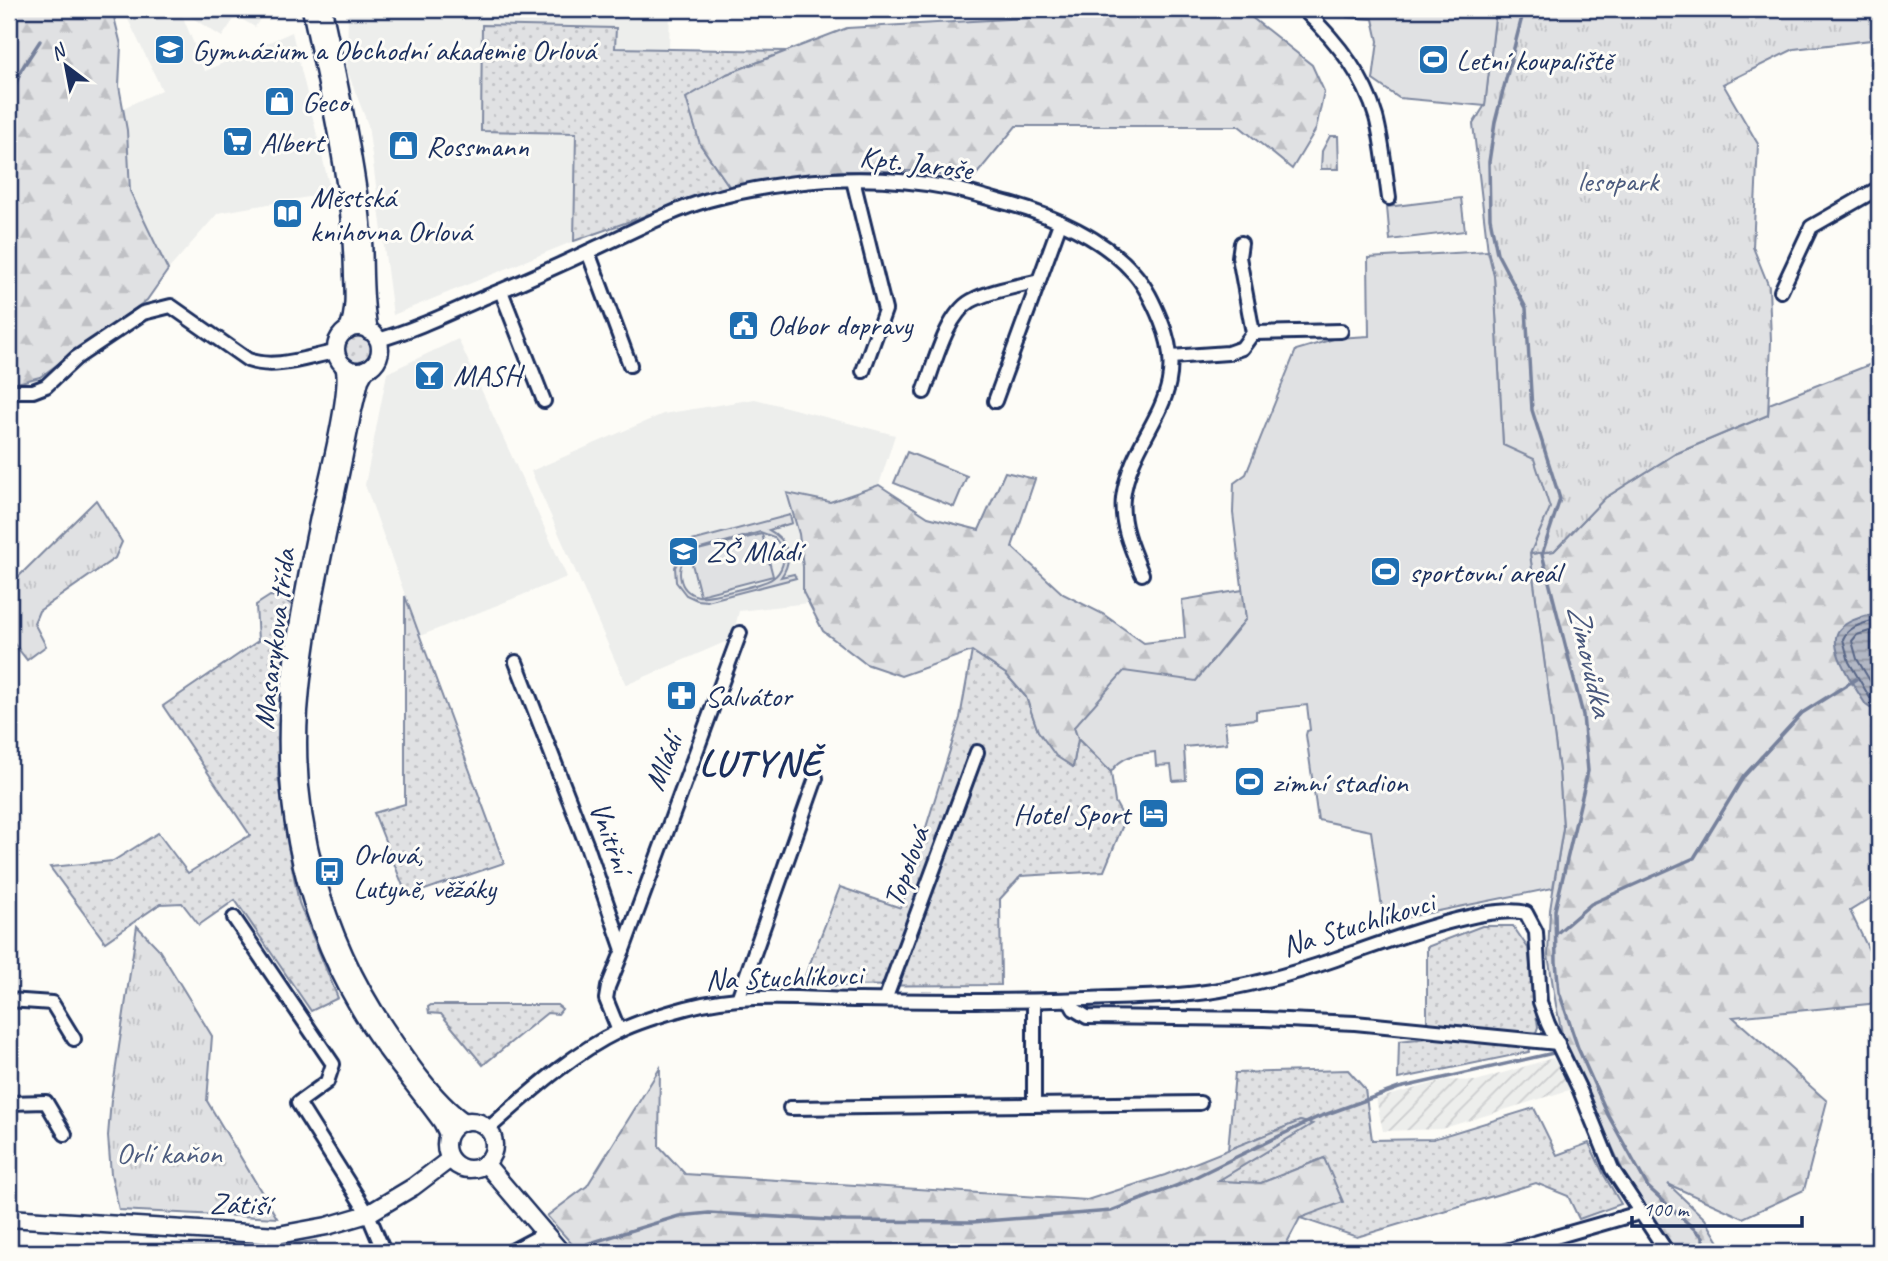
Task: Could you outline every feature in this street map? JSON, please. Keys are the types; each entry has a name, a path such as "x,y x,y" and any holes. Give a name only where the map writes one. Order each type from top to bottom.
{"street":[{"path":"311,9 333,118 353,242 354,294 348,330"},
{"path":"323,9 351,145 361,212 365,312 380,349 378,359 366,369 353,371 340,359 339,338 348,330 359,328 373,335"},
{"path":"1303,9 1325,29 1362,83 1378,128 1389,198"},
{"path":"853,180 885,310 863,371"},
{"name":"Kpt. Jaroše","path":"373,335 413,329 638,228 707,201 765,188 811,182 879,180 949,188 1028,209 1111,250 1145,287 1162,324 1171,357 1167,393 1127,477 1123,500 1123,520 1142,574"},
{"path":"1781,291 1811,227 1879,188"},
{"path":"995,401 1060,223"},
{"path":"1171,357 1228,353 1242,348 1253,333 1239,257 1241,243"},
{"path":"588,252 630,365"},
{"path":"924,392 948,327 960,309 972,300 1039,281"},
{"path":"502,290 544,401"},
{"path":"9,391 33,391 46,386 76,358 143,313 171,306 248,360 258,364 340,359"},
{"path":"1253,333 1341,331"},
{"name":"Masarykova třída","path":"340,359 346,379 342,411 303,594 292,668 288,752 291,805 305,882 335,961 368,1022 448,1134"},
{"name":"Masarykova třída","path":"366,369 360,380 352,414 303,674 299,737 303,811 321,895 351,970 398,1046 445,1106 463,1121"},
{"name":"Mládí","path":"624,950 740,633"},
{"name":"Vnitřní","path":"516,662 624,950"},
{"name":"Topolová","path":"885,1000 977,752"},
{"path":"738,999 816,778"},
{"name":"Na Stuchlíkovci","path":"488,1129 584,1052 619,1031 720,1000 1034,1001 1176,995 1258,982 1336,959 1376,943 1486,914 1516,910 1526,913 1536,932 1540,1002 1612,1169 1667,1252"},
{"path":"234,918 333,1065 327,1082 298,1103 368,1213 384,1252"},
{"path":"619,1031 606,999 608,987 624,950"},
{"path":"9,1000 52,1003 74,1039"},
{"path":"1069,1000 1074,1009 1087,1017 1355,1023 1558,1043"},
{"path":"1034,1001 1034,1105"},
{"path":"9,1103 46,1102 65,1134"},
{"path":"790,1108 1200,1102"},
{"path":"463,1121 477,1122 488,1129 494,1143 490,1157 479,1167 463,1168 450,1159 446,1146 448,1134 463,1121"},
{"name":"Zátiší","path":"9,1218 278,1235 327,1226 368,1213 413,1187 450,1159"},
{"path":"485,1163 562,1252"},
{"path":"1503,1252 1639,1213"},
{"path":"510,1252 546,1233"}],"shaded area":[{"path":"123,9 266,9 255,27 236,16 222,37 180,10 205,71 292,32 331,193 218,213 168,270 130,191 127,130 123,108 162,90"},
{"path":"348,9 670,9 669,50 615,48 615,28 482,25 481,131 576,133 574,241 393,315 368,125 347,70"},
{"path":"458,339 567,577 420,636 365,485 387,373"},
{"name":"ZŠ Mládí","path":"755,399 895,435 879,485 829,502 787,494 799,534 803,592 808,603 739,611 732,639 626,685 531,471 663,414"},
{"path":"1553,1058 1566,1079 1569,1090 1441,1129 1383,1131 1376,1099 1446,1080 1476,1081"}],"green space":[{"path":"9,9 112,9 121,45 119,86 127,130 130,191 168,270 147,300 40,377 9,385"},
{"path":"1117,9 1241,9 1312,65 1324,91 1316,129 1292,169 1239,126 1016,126 972,180 912,171 838,171 729,186 700,144 686,98 727,74 847,28 1115,13"},
{"name":"Letní koupaliště","path":"1348,9 1496,9 1485,106 1399,98 1373,80 1378,41 1373,19 1347,17"},
{"name":"lesopark","path":"1496,9 1879,9 1879,39 1794,49 1723,84 1758,144 1753,247 1769,287 1771,341 1768,415 1675,454 1605,498 1554,551 1530,554 1549,508 1503,446 1494,276 1488,251 1473,124 1485,105"},
{"path":"482,25 616,28 615,48 787,51 727,74 700,144 729,186 574,241 576,133 481,131"},
{"path":"1330,136 1338,136 1339,169 1321,169 1322,151"},
{"path":"1461,198 1465,231 1390,240 1387,207"},
{"name":"sportovní areál","path":"1488,251 1494,276 1503,445 1534,459 1550,508 1530,554 1559,771 1563,828 1553,888 1384,922 1371,831 1318,820 1306,735 1310,730 1307,705 1256,711 1256,719 1225,722 1227,743 1184,747 1186,780 1173,781 1171,765 1156,766 1155,752 1125,759 1111,772 1078,739 1074,727 1124,671 1196,681 1246,619 1233,513 1234,483 1246,474 1296,350 1337,338 1369,336 1368,258"},
{"path":"358,336 368,339 371,349 368,359 358,362 348,359 345,349 348,339"},
{"path":"1879,361 1879,893 1850,911 1879,971 1879,1003 1733,1017 1827,1101 1804,1190 1743,1218 1668,1184 1705,1219 1725,1252 1677,1252 1626,1178 1563,1038 1556,1005 1548,955 1550,910 1563,828 1559,771 1530,554 1554,551 1605,498 1675,454 1768,415 1769,404"},
{"path":"907,452 967,476 954,507 894,483"},
{"path":"1005,472 1035,479 1012,547 1063,594 1103,614 1144,643 1185,638 1182,600 1243,590 1246,619 1196,681 1074,727 1078,739 1073,767 1056,756 1038,731 1026,697 1006,674 972,651 901,676 866,664 823,631 803,592 799,534 787,493 830,502 879,485 928,517 979,530"},
{"path":"96,500 122,542 115,558 39,611 34,623 46,646 27,660 9,637 9,586"},
{"path":"790,515 792,523 769,530 781,539 787,550 787,563 781,577 794,574 796,578 707,601 697,600 686,595 676,582 675,567 683,552 675,554 673,546","holes":["760,532 774,537 783,549 783,561 779,572 768,581 704,596 691,593 682,584 680,571 689,552 700,595 773,576 762,534 690,552"]},
{"path":"270,596 283,598 294,607 284,683 278,775 287,841 299,903 338,998 311,1011 235,900 199,925 182,903 160,904 105,942 50,867 113,861 158,833 188,873 250,835 163,706 258,641 256,605"},
{"path":"405,596 504,863 407,896 374,813 405,804"},
{"path":"972,651 1006,674 1026,697 1038,731 1073,767 1078,739 1111,772 1115,802 1125,820 1104,871 1021,876 1000,899 1001,985 801,986 840,887 901,908 960,718"},
{"name":"Orlí kaňon","path":"137,926 158,948 212,1036 207,1101 277,1218 119,1210 111,1174 108,1136"},
{"path":"1482,926 1513,926 1528,948 1538,1027 1529,1052 1398,1079 1399,1041 1427,1038 1427,947"},
{"path":"557,1005 562,1009 558,1014 547,1013 483,1065 441,1014 429,1013 428,1007"},
{"path":"660,1068 659,1146 685,1174 1087,1200 1165,1175 1300,1121 1312,1124 1218,1181 1261,1183 1324,1158 1343,1202 1300,1218 1282,1252 579,1252 547,1216 587,1186"},
{"path":"1348,1070 1365,1089 1372,1140 1433,1139 1534,1108 1557,1155 1589,1143 1621,1204 1579,1219 1568,1196 1536,1183 1357,1237 1300,1218 1324,1158 1261,1183 1217,1181 1312,1124 1300,1121 1228,1150 1235,1073"},
{"path":"316,1241 321,1252 88,1252 89,1247 244,1248"}],"water":[{"path":"1879,612 1879,706 1870,708 1844,668 1836,647 1836,637 1847,623"}],"waterway":[{"name":"Zimovůdka","path":"1524,9 1495,122 1489,162 1490,218 1497,253 1526,308 1532,410 1560,499 1542,554 1583,715 1588,771 1555,910 1559,992 1578,1048 1608,1115 1648,1187 1703,1237 1703,1252"},
{"path":"9,102 21,70 40,41"},
{"path":"1556,934 1591,904 1694,858 1744,776 1802,713 1856,679"},
{"path":"587,1244 679,1216 709,1213 846,1221 973,1222 1111,1211 1181,1184 1316,1118 1399,1088 1558,1052"}],"place":[{"name":"Gymnázium a Obchodní akademie Orlová","path":"169,50"},
{"name":"Letní koupaliště","path":"1433,60"},
{"name":"Geco","path":"279,102"},
{"name":"Albert","path":"237,142"},
{"name":"Rossmann","path":"403,146"},
{"name":"Městská knihovna Orlová","path":"287,214"},
{"name":"Odbor dopravy","path":"744,325"},
{"name":"MASH","path":"430,375"},
{"name":"ZŠ Mládí","path":"683,551"},
{"name":"sportovní areál","path":"1386,572"},
{"name":"Salvátor","path":"682,696"},
{"name":"zimní stadion","path":"1250,782"},
{"name":"Hotel Sport","path":"1153,814"},
{"name":"Orlová, Lutyně, věžáky","path":"330,871"}],"district":[{"name":"LUTYNĚ","path":"761,762"}]}
